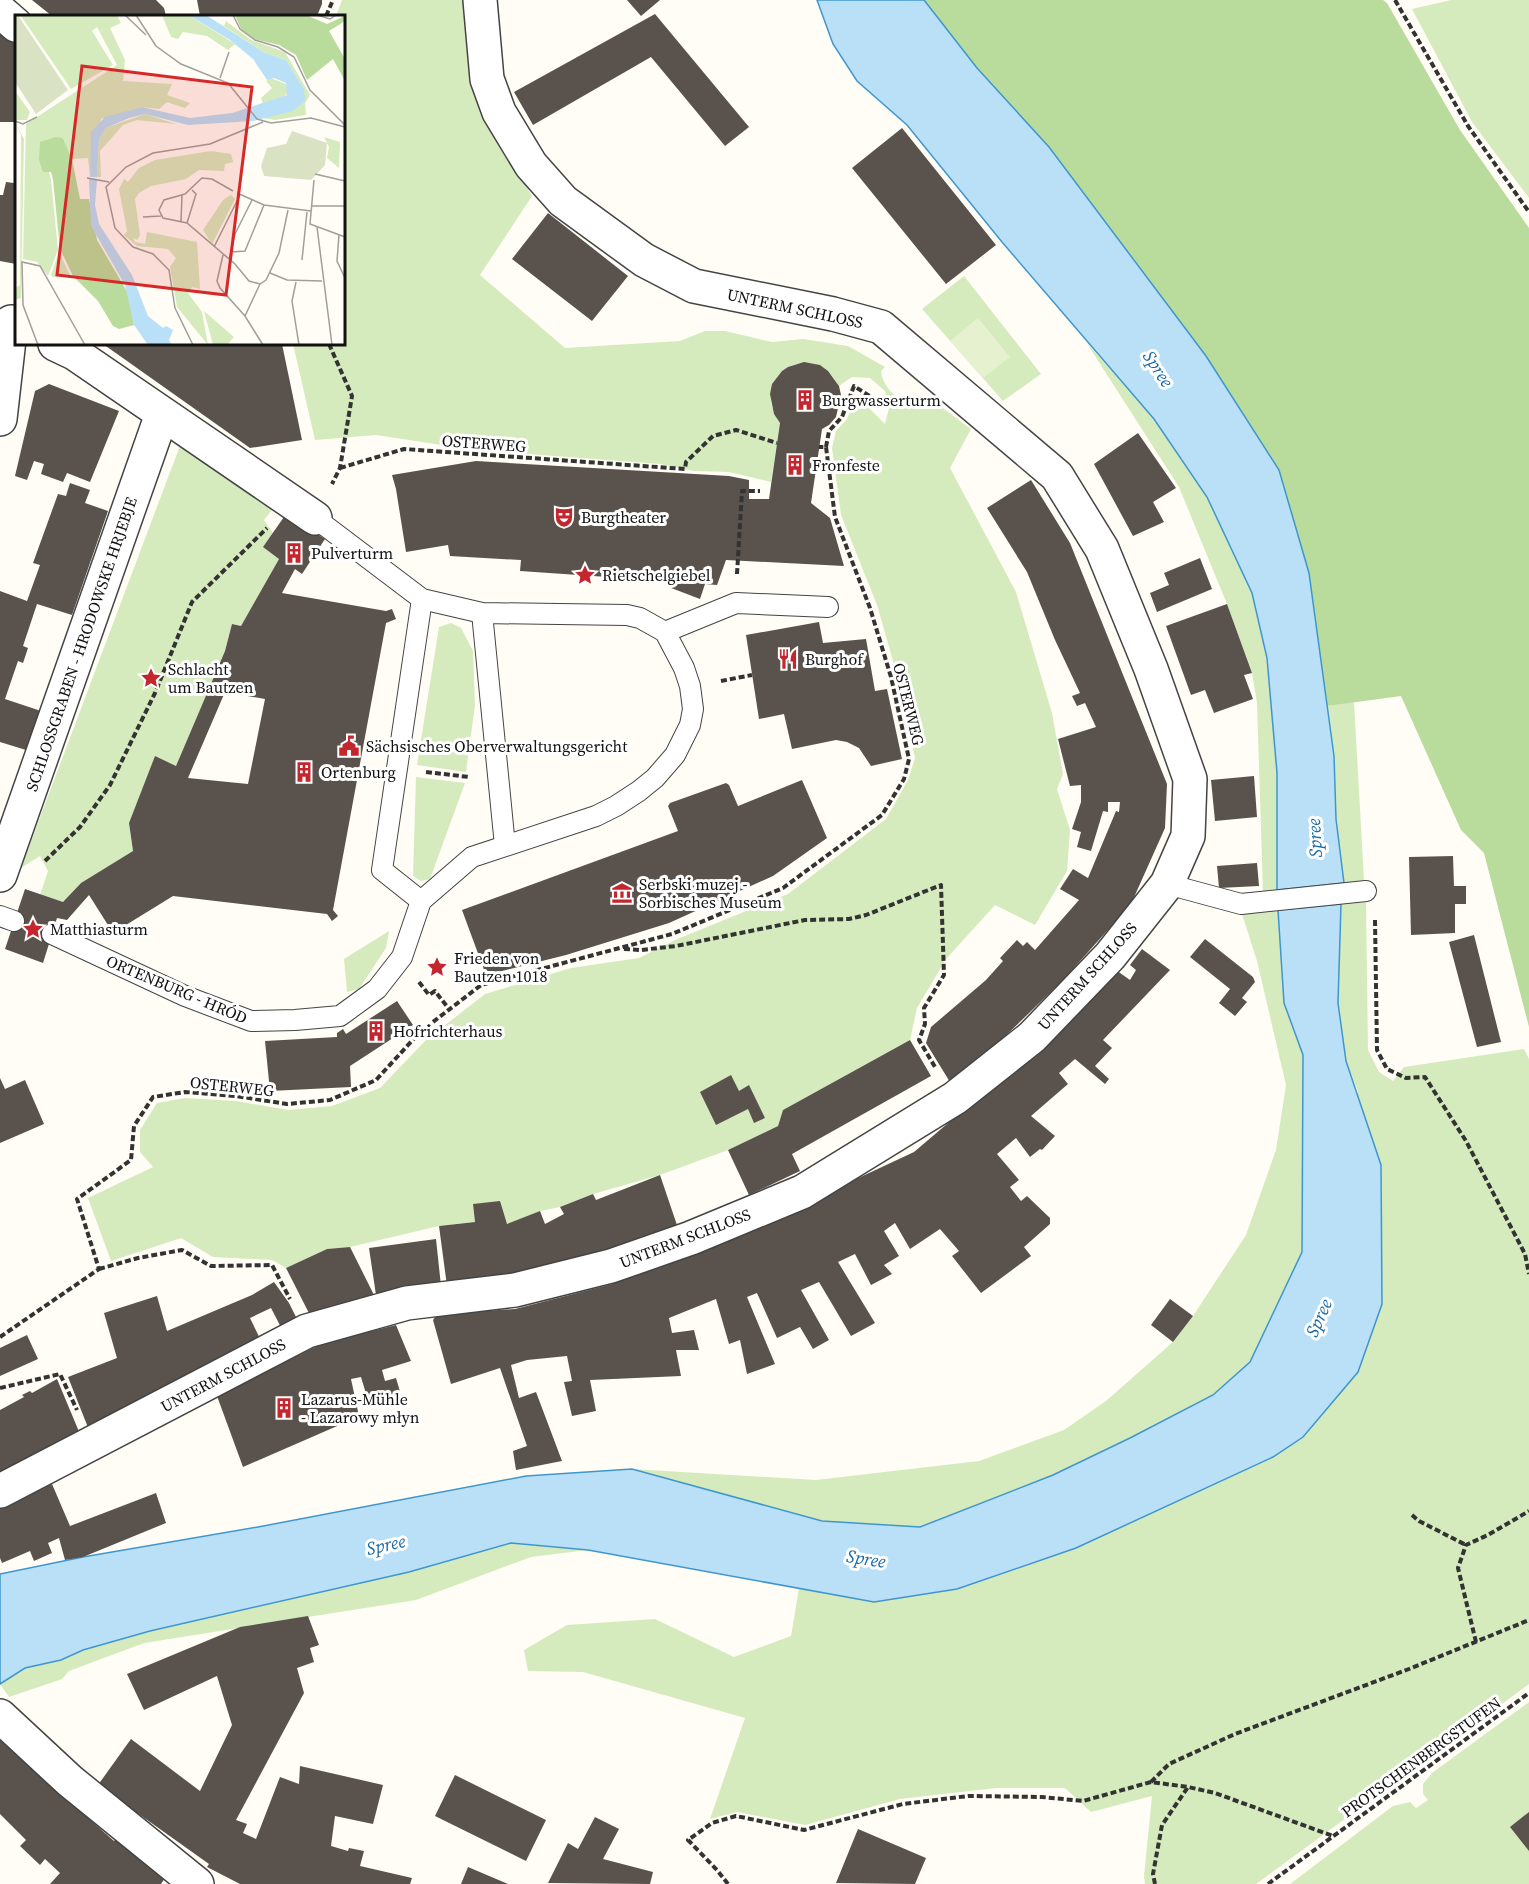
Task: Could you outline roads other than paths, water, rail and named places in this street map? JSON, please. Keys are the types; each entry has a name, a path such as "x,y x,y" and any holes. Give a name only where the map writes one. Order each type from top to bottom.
{"street":[{"name":"UNTERM SCHLOSS","path":"0,1491 307,1332 407,1303 526,1287 611,1266 691,1238 802,1192 955,1098 1032,1037 1110,956 1167,884 1188,836 1190,778 1151,669 1102,549 1057,476 881,327 833,314 694,286 644,260 563,201 531,165 499,112 487,79 480,0"},
{"path":"0,11 15,24"},
{"path":"0,404 9,321"},
{"path":"68,347 162,414 309,505"},
{"name":"SCHLOSSGRABEN - HRODOWSKE HRJEBJE","path":"0,875 162,414"},
{"path":"0,1716 70,1780 197,1884"}],"lane":[{"path":"309,505 422,599 482,613 627,615 640,618 664,632 736,603 828,607"},
{"path":"422,599 382,870 422,901"},
{"path":"482,613 505,846"},
{"name":"ORTENBURG - HRÓD","path":"52,934 185,996 251,1021 340,1016 377,989 402,957 422,901 472,857 596,816 616,806 655,778 675,755 690,725 693,709 690,686 684,668 664,632"},
{"path":"1167,884 1241,904 1366,891"}],"water":[{"name":"Spree","path":"817,0 924,0 977,68 1049,147 1206,356 1279,470 1309,573 1334,756 1336,819 1344,883 1277,890 1277,773 1267,658 1252,593 1207,497 1154,419 1002,242 907,125 857,81 833,44"},
{"name":"Spree","path":"1341,904 1338,1003 1346,1061 1381,1165 1382,1304 1358,1372 1303,1437 1273,1457 1076,1548 957,1589 874,1602 588,1550 511,1543 409,1572 150,1631 83,1650 61,1660 25,1668 0,1684 0,1574 526,1476 632,1469 822,1521 920,1527 1053,1475 1213,1395 1250,1362 1302,1252 1303,1055 1284,1003 1278,910"}],"place":[{"name":"Burgwasserturm","path":"805,400"},
{"name":"Fronfeste","path":"795,465"},
{"name":"Burgtheater","path":"564,517"},
{"name":"Pulverturm","path":"294,553"},
{"name":"Rietschelgiebel","path":"585,575"},
{"name":"Burghof","path":"788,659"},
{"name":"Schlacht um Bautzen","path":"151,678"},
{"name":"Sächsisches Oberverwaltungsgericht","path":"349,746"},
{"name":"Ortenburg","path":"304,772"},
{"name":"Serbski muzej - Sorbisches Museum","path":"622,893"},
{"name":"Matthiasturm","path":"33,929"},
{"name":"Frieden von Bautzen 1018","path":"437,967"},
{"name":"Hofrichterhaus","path":"376,1031"},
{"name":"Lazarus-Mühle - Lazarowy młyn","path":"284,1408"}]}
